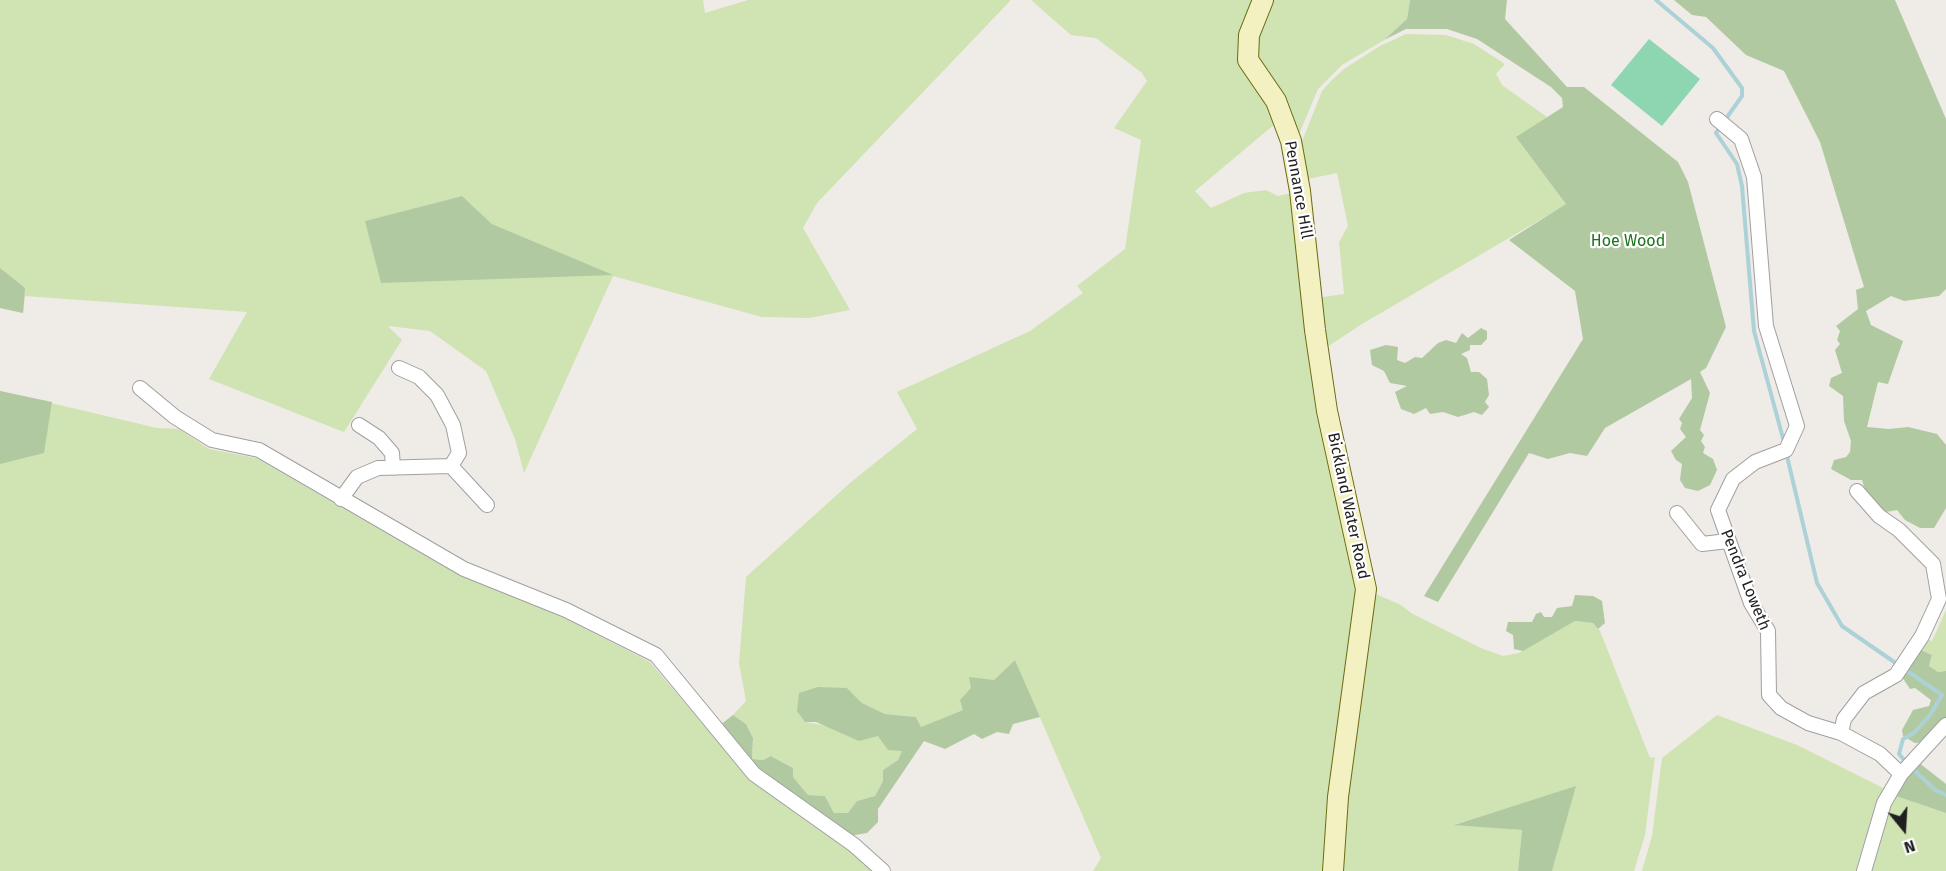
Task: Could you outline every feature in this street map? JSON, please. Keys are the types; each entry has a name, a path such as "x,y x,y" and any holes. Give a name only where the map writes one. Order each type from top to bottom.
{"street":[{"name":"Pennance Hill","path":"1263,0 1249,35 1248,60 1276,101 1291,141 1308,249"},
{"name":"Pendra Loweth","path":"1717,119 1741,139 1754,177 1766,326 1797,426 1786,450 1755,462 1733,479 1718,510 1728,541 1745,578 1751,603 1768,631 1769,695 1781,708 1808,723 1841,733 1880,754 1901,774"},
{"name":"Bickland Water Road","path":"1308,249 1315,330 1327,411 1366,589 1338,797 1333,871"},
{"path":"399,368 419,377 437,394 453,425 459,453 451,466"},
{"path":"140,388 175,417 212,440 259,450 464,569 566,610 656,656 753,774 854,845 883,871"},
{"path":"359,425 380,438 392,453 393,468"},
{"path":"341,499 357,477 378,468 451,466 487,505"},
{"path":"1841,733 1844,719 1864,693 1902,667 1922,636 1939,599 1933,564 1899,530 1879,516 1857,491"},
{"path":"1677,513 1702,544 1728,541"},
{"path":"1864,871 1884,802 1901,774 1946,725"}],"green space":[{"path":"0,0 703,0 705,13 748,0 1011,0 817,203 803,228 850,310 809,318 762,317 613,276 524,473 515,439 486,371 430,331 388,326 402,340 344,432 209,379 247,312 25,296 23,313 0,308","holes":["462,196 492,224 611,275 365,221"]},
{"path":"1031,0 1263,0 1249,35 1282,118 1195,191 1211,208 1244,193 1266,190 1278,196 1300,191 1366,589 1325,871 1093,871 1101,858 1015,660 994,680 971,688 963,710 921,727 916,717 885,714 862,703 847,688 805,722 878,735 902,751 898,760 883,770 883,781 875,796 857,801 849,813 834,813 825,796 808,795 793,777 793,768 772,756 763,760 752,759 753,738 746,724 733,715 746,701 739,663 746,577 850,483 917,429 897,392 1030,331 1083,293 1077,286 1125,249 1141,140 1114,128 1147,81 1142,73 1096,38 1071,35"},
{"path":"1266,0 1410,0 1407,19 1384,40 1342,65 1318,89 1294,146 1251,59"},
{"name":"Hoe Wood","path":"1410,0 1507,0 1505,19 1567,87 1584,87 1678,162 1688,182 1726,327 1706,368 1700,372 1710,393 1700,430 1704,435 1701,441 1705,447 1703,453 1713,459 1717,470 1710,485 1698,491 1685,488 1680,480 1682,464 1676,460 1671,451 1686,437 1680,429 1682,423 1679,419 1692,398 1691,379 1605,428 1587,456 1570,453 1548,459 1529,453 1438,602 1424,596 1583,339 1575,291 1509,240 1566,204 1516,137 1563,107 1562,98 1551,87 1477,39 1447,29 1406,29 1384,40 1407,19"},
{"path":"1674,0 1895,0 1946,119 1946,289 1939,296 1904,301 1891,296 1866,311 1871,325 1903,341 1888,384 1878,382 1867,427 1889,429 1908,427 1937,434 1946,445 1946,508 1934,528 1920,528 1905,520 1897,510 1886,512 1867,498 1862,480 1851,480 1831,469 1834,460 1846,457 1850,452 1851,441 1844,421 1843,396 1829,386 1831,378 1842,373 1835,350 1840,344 1837,340 1840,331 1836,326 1858,309 1856,290 1864,287 1820,142 1784,71 1746,55 1706,17 1692,15"},
{"path":"1406,34 1446,35 1474,44 1505,64 1496,74 1502,85 1547,117 1517,138 1567,204 1362,324 1321,351 1316,298 1344,294 1339,242 1348,226 1337,173 1303,180 1297,154 1322,91 1344,69 1380,46"},
{"path":"1649,39 1700,79 1662,126 1611,85"},
{"path":"462,196 492,224 613,275 381,283 365,221"},
{"path":"0,268 25,288 23,313 0,308"},
{"path":"1481,328 1487,331 1487,339 1481,345 1470,345 1470,350 1461,354 1467,358 1471,372 1479,372 1487,379 1489,395 1485,402 1489,407 1482,415 1474,412 1458,417 1443,412 1430,414 1426,408 1414,414 1401,409 1395,392 1407,386 1390,383 1384,371 1372,365 1370,350 1386,345 1398,347 1397,360 1405,363 1415,357 1422,358 1438,343 1446,340 1456,343 1462,333 1468,338"},
{"path":"0,391 157,428 179,429 209,449 256,458 445,567 562,617 650,662 749,778 849,850 873,871 0,871"},
{"path":"0,391 52,402 44,453 0,464"},
{"path":"1367,590 1401,605 1411,613 1483,649 1503,656 1519,653 1575,621 1593,623 1600,631 1650,758 1655,757 1645,835 1634,871 1552,871 1575,787 1456,824 1522,830 1518,871 1336,871"},
{"path":"1575,595 1593,596 1602,601 1605,623 1598,629 1593,623 1575,621 1523,651 1514,649 1513,635 1506,631 1508,622 1532,622 1536,614 1541,612 1544,617 1552,617 1557,608 1572,606"},
{"path":"1946,610 1946,671 1938,672 1929,666 1932,655 1919,649 1923,637 1932,641"},
{"path":"1919,649 1932,655 1929,666 1938,672 1946,671 1946,723 1923,742 1915,743 1903,736 1902,730 1913,710 1929,706 1931,700 1915,688 1910,689 1902,677"},
{"path":"1015,660 1040,717 1013,724 1009,734 997,732 982,739 974,734 945,749 924,741 878,809 878,822 867,833 843,837 754,774 716,728 733,715 746,724 753,738 752,759 763,760 771,756 793,768 793,777 808,795 825,796 834,813 848,813 857,801 875,796 883,781 883,770 898,760 902,751 888,750 878,736 859,741 816,722 805,722 797,711 799,693 818,687 847,688 862,703 885,714 916,717 921,727 963,710 960,700 971,688 969,677 994,680"},
{"path":"1717,715 1797,745 1885,789 1858,871 1642,871 1652,836 1662,758"},
{"path":"1918,762 1946,784 1946,813 1893,795"},
{"path":"1576,786 1552,871 1518,871 1522,830 1454,825"},
{"path":"1893,795 1946,813 1946,871 1870,871"}],"waterway":[{"path":"1656,0 1713,48 1742,88 1742,96 1725,120"},
{"path":"1721,126 1716,133 1737,164 1742,186 1754,331 1784,442"},
{"path":"1786,452 1817,583 1842,626 1942,695 1930,715 1914,733 1903,739 1899,754 1904,760"},
{"path":"1914,770 1935,790 1946,795"}]}
